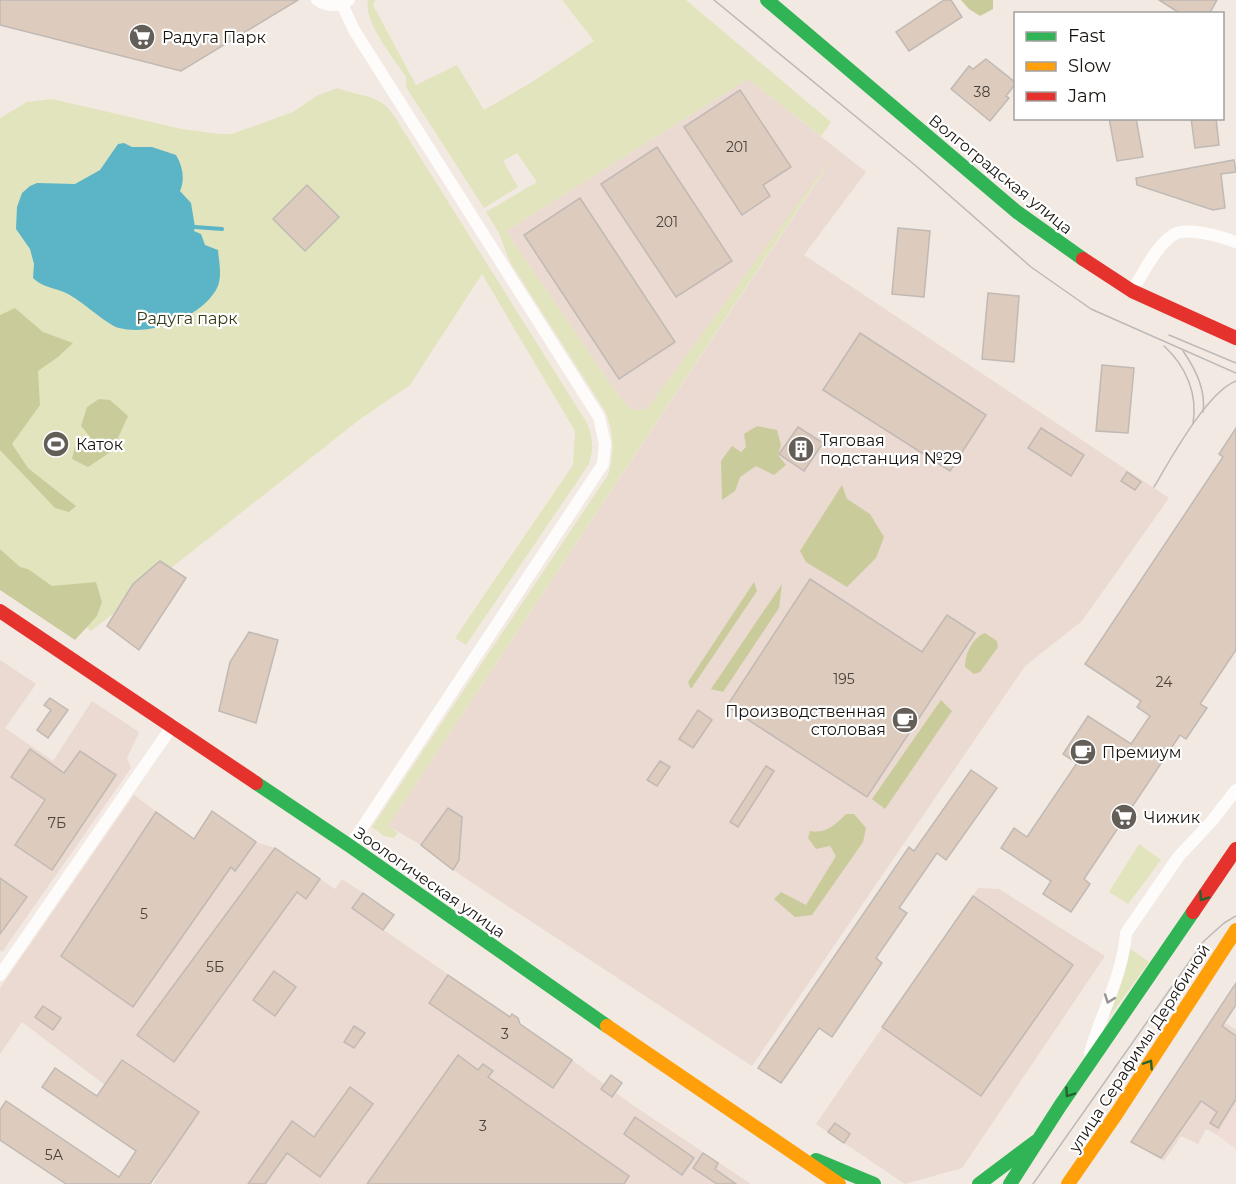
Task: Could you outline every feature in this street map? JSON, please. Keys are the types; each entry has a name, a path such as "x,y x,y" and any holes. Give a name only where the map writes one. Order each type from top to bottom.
{"street":[{"path":"317,0 333,6 345,2 359,39 599,417 605,444 603,464 350,846"},
{"name":"Волгоградская улица","path":"767,0 1017,212 1061,245 1132,291 1236,338"},
{"path":"1132,291 1160,248 1173,234 1190,232 1222,237 1236,242"},
{"name":"Зоологическая улица","path":"0,611 102,681 173,725 839,1184"},
{"path":"0,975 173,725"},
{"name":"улица Серафимы Дерябиной","path":"1085,1072 1114,984 1126,933 1179,856 1211,822 1236,790"},
{"name":"улица Серафимы Дерябиной","path":"1010,1184 1236,849"},
{"name":"улица Серафимы Дерябиной","path":"1069,1183 1236,930"},
{"path":"979,1184 1041,1137"},
{"path":"802,1159 819,1184"},
{"path":"802,1159 820,1160 874,1184"}],"shaded area":[{"path":"748,79 866,172 804,255 1169,498 1082,621 1025,666 752,1066 462,876 421,845 388,826 828,165 647,409 632,410 618,395 506,231"},
{"path":"0,660 36,684 5,728 53,761 92,701 139,732 127,758 131,768 2,952 0,950"},
{"path":"134,795 193,839 212,811 256,842 275,848 335,889 342,879 363,893 352,908 510,1017 518,1018 517,1022 631,1104 751,1184 153,1184 184,1132 105,1085 22,1022 0,1054 0,988"},
{"path":"978,888 999,889 1105,956 962,1168 905,1184 816,1124"},
{"path":"1214,1016 1236,1030 1236,1105 1217,1135 1206,1129 1198,1144 1181,1136 1164,1161 1131,1142"},
{"path":"1236,1105 1236,1149 1217,1135"}],"green space":[{"path":"368,0 375,0 373,5 416,85 457,65 484,110 594,41 562,0 686,0 831,122 821,136 748,79 506,231 618,395 632,410 647,409 838,149 388,826 398,833 394,838 384,836 372,827 608,475 612,458 612,443 605,411 510,262 499,233 486,212 537,182 517,153 503,161 518,187 484,208 406,87 406,77 387,50 370,19"},
{"path":"961,0 993,0 993,9 980,16"},
{"name":"Радуга парк","path":"338,88 376,100 387,107 394,116 587,423 592,443 589,464 466,645 455,638 573,465 575,431 482,274 410,385 359,420 91,631 0,560 0,118 27,102 52,99 182,129 232,134 293,112 318,95"},
{"path":"15,308 43,332 73,343 38,371 40,405 12,444 28,468 76,506 69,512 55,508 0,450 0,315"},
{"path":"99,399 110,400 128,416 112,451 88,467 72,459 75,446 85,446 91,438 81,426 87,407"},
{"path":"757,426 777,430 781,445 778,455 786,465 774,475 756,466 740,477 735,491 722,500 721,461 732,446 741,452 746,447 744,434"},
{"path":"842,485 847,499 870,514 884,537 876,558 847,587 806,562 800,551"},
{"path":"0,549 20,567 28,569 52,586 96,582 102,602 97,616 75,640 0,590"},
{"path":"754,582 757,591 691,689 688,682"},
{"path":"782,584 779,608 723,692 711,689"},
{"path":"985,633 997,641 998,647 980,672 974,674 965,667 966,657 976,639"},
{"path":"941,700 952,711 885,809 872,799"},
{"path":"846,814 854,814 866,828 863,842 812,915 795,917 774,899 781,892 806,905 836,856 830,846 816,849 808,838 810,831 826,830"},
{"path":"1139,844 1161,860 1128,904 1109,892"},
{"path":"1128,947 1149,962 1104,1024"}],"water":[{"path":"124,143 132,147 152,147 176,155 182,173 180,191 191,203 194,231 201,234 205,245 218,250 220,270 216,290 198,309 173,323 159,327 132,330 119,328 72,296 37,281 33,278 34,264 30,249 16,229 17,207 22,193 30,186 37,183 75,184 100,170 118,144"}],"building":[{"name":"Радуга Парк","path":"0,0 298,0 181,71 0,25"},
{"path":"944,0 951,0 962,17 909,51 896,32"},
{"path":"1159,0 1217,0 1210,12 1178,12"},
{"path":"986,59 1014,81 1014,86 1006,96 1009,98 990,121 951,89 969,66 973,69"},
{"path":"740,90 791,167 763,185 770,196 742,215 684,127"},
{"path":"1109,120 1136,120 1143,157 1117,161"},
{"path":"1191,120 1216,120 1219,145 1195,148"},
{"path":"657,147 732,261 676,297 601,184"},
{"path":"1234,160 1236,172 1221,174 1225,208 1213,210 1137,185 1136,178"},
{"path":"307,185 339,217 305,251 273,219"},
{"path":"580,198 675,342 619,379 524,235"},
{"path":"898,228 930,231 924,297 892,294"},
{"path":"988,293 1019,296 1014,362 982,359"},
{"path":"860,333 986,415 950,471 823,390"},
{"path":"1102,365 1134,368 1128,433 1096,431"},
{"name":"Тяговая подстанция №29","path":"798,427 823,443 804,471 779,454"},
{"path":"1041,428 1084,455 1071,476 1028,448"},
{"path":"1236,428 1236,650 1200,704 1207,708 1186,739 1180,735 1084,879 1090,884 1071,912 1043,894 1051,881 1001,848 1014,828 1027,837 1077,763 1063,754 1088,716 1131,744 1150,716 1137,707 1141,701 1085,664 1223,457 1219,454"},
{"path":"1127,472 1141,482 1135,490 1121,481"},
{"path":"160,561 186,578 139,650 107,626 133,584"},
{"path":"810,579 922,652 947,615 975,633 867,797 727,706"},
{"path":"249,632 278,640 256,723 219,711 230,662"},
{"path":"50,698 68,710 48,738 37,730 51,710 44,705"},
{"path":"698,710 712,720 693,748 679,739"},
{"path":"30,749 64,773 80,751 116,775 52,870 15,845 45,800 11,777"},
{"path":"660,761 670,767 657,786 647,780"},
{"path":"766,766 774,771 738,827 730,822"},
{"path":"971,770 997,788 946,860 937,853 899,908 907,913 876,958 882,963 832,1037 819,1028 781,1083 758,1068 909,847 914,851"},
{"path":"448,808 462,817 459,860 453,870 421,845"},
{"path":"212,811 256,842 235,871 231,867 133,1007 61,956 156,812 194,839"},
{"path":"275,848 320,879 306,899 297,892 174,1062 137,1035"},
{"path":"0,878 27,897 0,934"},
{"path":"363,893 394,915 383,930 352,908"},
{"path":"973,896 1073,965 981,1096 882,1027"},
{"path":"274,971 296,987 275,1016 253,1000"},
{"path":"448,975 510,1017 512,1014 518,1018 520,1024 572,1060 553,1088 429,1003"},
{"path":"1236,983 1236,1005 1222,1026 1236,1036 1236,1099 1218,1128 1210,1123 1217,1112 1201,1101 1161,1158 1131,1142"},
{"path":"43,1006 61,1018 53,1030 35,1017"},
{"path":"354,1026 365,1033 354,1048 344,1042"},
{"path":"458,1055 478,1070 483,1064 493,1071 488,1077 629,1176 624,1184 367,1184"},
{"path":"122,1060 199,1112 150,1184 66,1184 0,1140 0,1110 6,1101 119,1177 136,1151 42,1087 55,1068 97,1096"},
{"path":"611,1075 622,1083 612,1097 601,1089"},
{"path":"350,1087 373,1104 320,1177 287,1153 265,1184 248,1184 292,1121 314,1137"},
{"path":"635,1117 694,1158 682,1175 624,1134"},
{"path":"835,1123 850,1134 844,1143 828,1132"},
{"path":"703,1153 718,1163 715,1169 736,1184 717,1184 693,1168"}],"waterway":[{"path":"195,227 222,229"}],"tram line":[{"path":"714,0 916,166 1031,267 1091,309 1236,373"},
{"path":"1169,335 1236,363"},
{"path":"1164,346 1179,362 1189,381 1194,402 1193,424"},
{"path":"1183,351 1199,380 1203,396 1203,412"},
{"path":"1154,487 1179,444 1202,412 1213,398 1236,381"},
{"path":"1033,1184 1204,941 1224,923 1236,916"}],"traffic: fast":[{"path":"767,0 1017,212 1083,259"},
{"path":"256,783 607,1026"},
{"path":"1010,1184 1060,1106 1193,912"},
{"path":"979,1184 1035,1142"},
{"path":"816,1160 874,1184"}],"traffic: slow":[{"path":"1068,1184 1236,930"},
{"path":"607,1026 839,1184"}],"traffic: jam":[{"path":"1083,259 1132,291 1236,338"},
{"path":"0,611 256,783"},
{"path":"1193,912 1236,849"}],"place":[{"name":"Радуга Парк","path":"142,37"},
{"name":"Каток","path":"56,444"},
{"name":"Тяговая подстанция №29","path":"801,449"},
{"name":"Производственная столовая","path":"905,720"},
{"name":"Премиум","path":"1083,752"},
{"name":"Чижик","path":"1124,817"}]}
